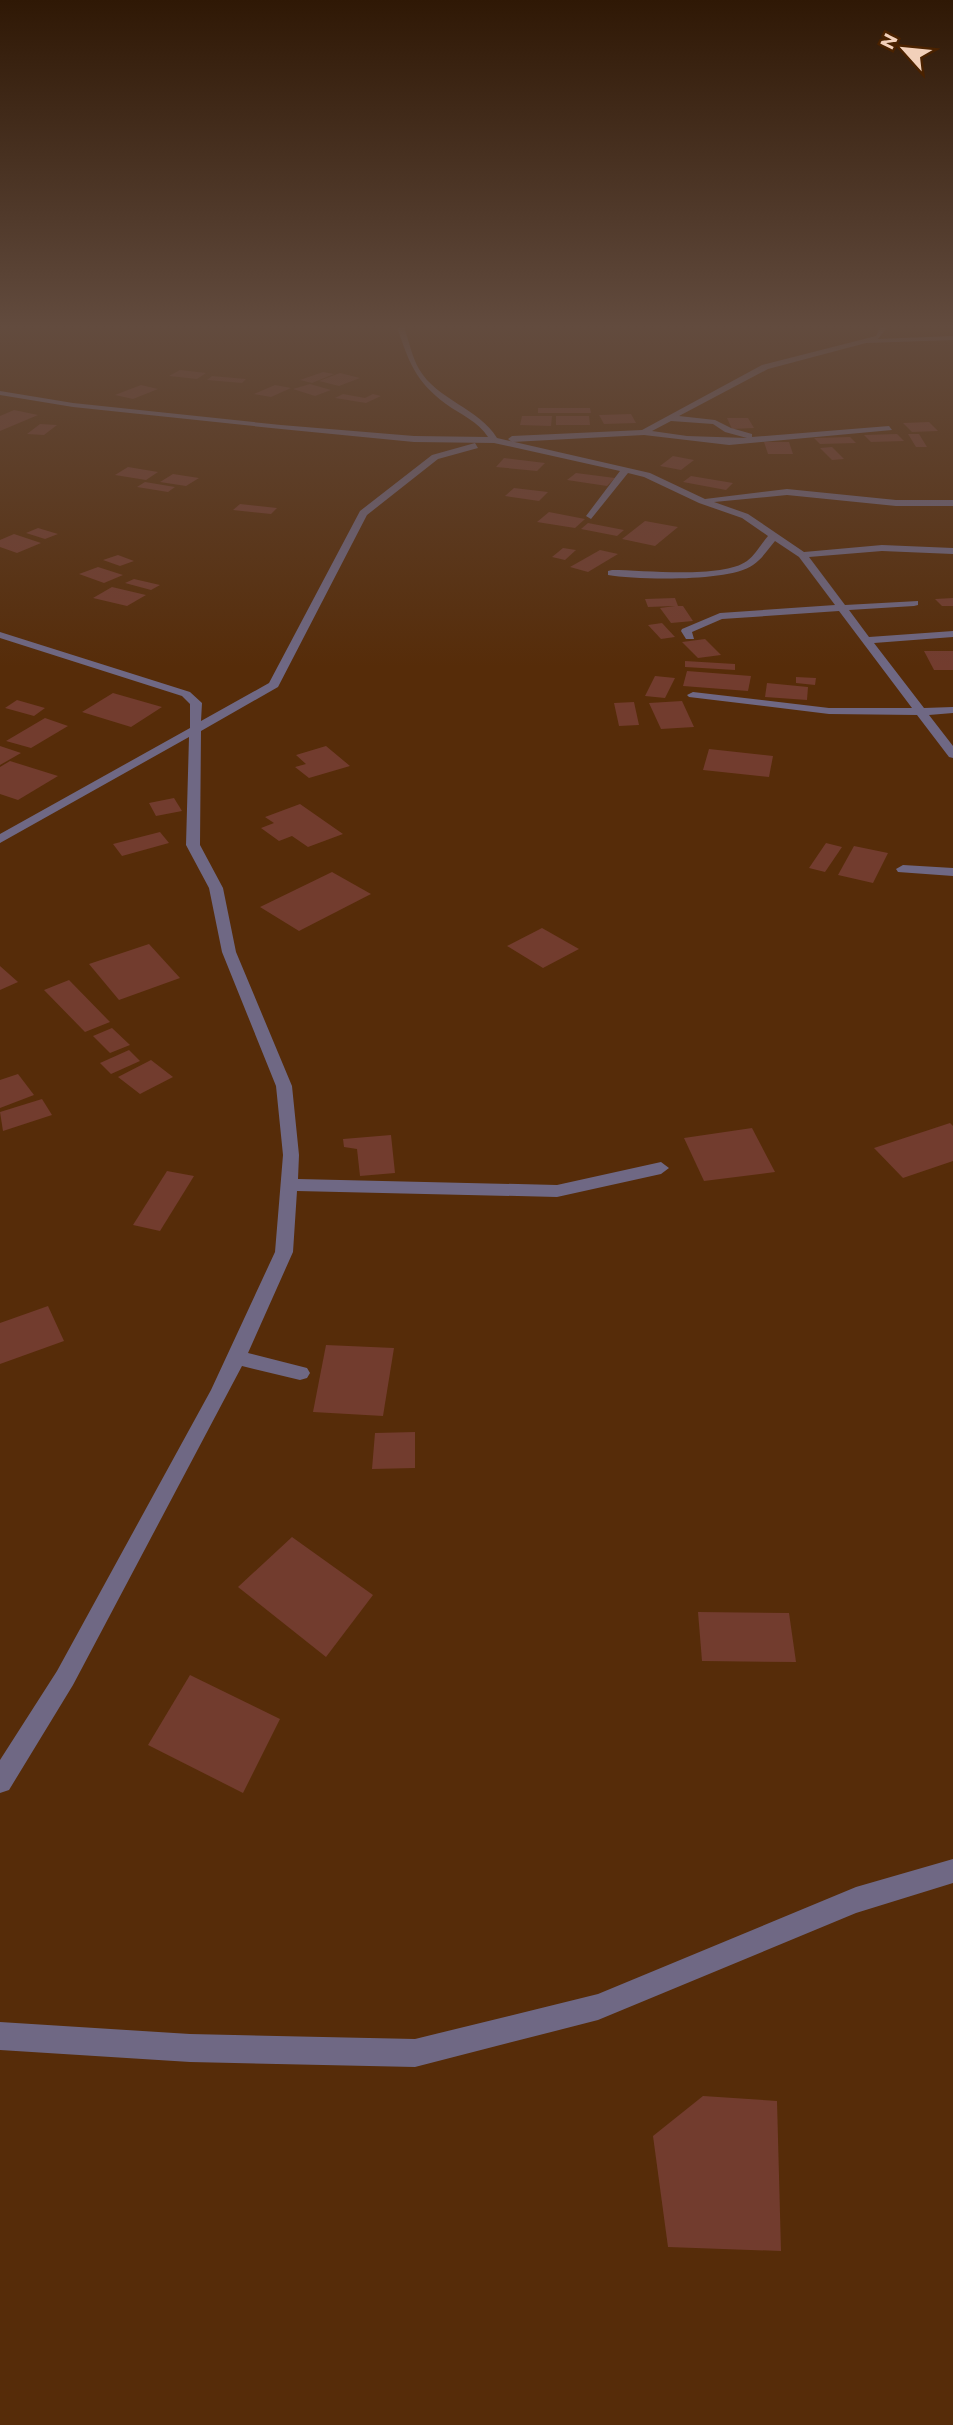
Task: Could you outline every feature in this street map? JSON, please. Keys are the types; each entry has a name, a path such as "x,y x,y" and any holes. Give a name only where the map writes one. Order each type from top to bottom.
{"street":[{"path":"0,838 274,685 363,513 435,457 493,440"},
{"path":"495,440 647,475 702,501 746,516 802,555 953,754"},
{"path":"703,440 742,440"},
{"path":"591,516 625,471"},
{"path":"702,501 787,492 896,503 953,503"},
{"path":"612,573 643,572 678,576 738,569 749,564 774,536"},
{"path":"802,555 882,548 953,551"},
{"path":"690,637 686,631 720,616 914,603"},
{"path":"866,640 953,634"},
{"path":"0,635 186,694 197,703 193,845 216,888 229,953 284,1086 291,1156 284,1252 221,1390 65,1678 0,1783"},
{"path":"693,695 829,711 883,713 953,710"},
{"path":"903,869 953,872"},
{"path":"289,1185 557,1191 661,1168"},
{"path":"236,1357 300,1373"},
{"path":"0,2036 190,2048 415,2053 598,2007 856,1900 953,1871"}],"building":[{"path":"816,440 853,440 856,443 820,444"},
{"path":"869,440 904,441 871,442"},
{"path":"912,440 923,440 927,447 916,447"},
{"path":"764,442 789,442 793,454 768,454"},
{"path":"832,447 844,459 832,460 820,448"},
{"path":"673,456 694,460 681,470 660,466"},
{"path":"504,458 545,463 537,471 496,467"},
{"path":"128,467 158,472 146,480 115,475"},
{"path":"576,473 615,478 607,486 567,480"},
{"path":"173,474 199,478 186,486 160,482"},
{"path":"691,476 733,483 726,490 683,482"},
{"path":"145,482 175,487 168,492 137,487"},
{"path":"514,488 548,492 539,501 505,496"},
{"path":"240,504 277,508 271,514 233,510"},
{"path":"549,512 585,519 575,528 537,522"},
{"path":"645,521 678,527 655,546 622,539"},
{"path":"588,523 624,530 617,536 581,529"},
{"path":"38,528 58,534 45,539 26,533"},
{"path":"14,534 41,543 17,553 0,547 0,540"},
{"path":"563,548 576,550 565,560 552,557"},
{"path":"600,550 618,554 588,572 570,567"},
{"path":"118,555 134,561 120,566 103,560"},
{"path":"98,567 123,575 104,583 79,574"},
{"path":"134,579 160,585 151,590 125,583"},
{"path":"112,587 146,595 127,606 93,598"},
{"path":"675,598 678,606 683,606 693,621 671,623 660,608 675,606 648,607 645,599"},
{"path":"953,598 953,606 942,606 935,599"},
{"path":"662,623 675,637 661,639 648,625"},
{"path":"705,639 721,655 698,658 682,642"},
{"path":"924,651 953,651 953,670 934,670"},
{"path":"685,661 735,664 735,670 685,667"},
{"path":"687,671 751,676 748,691 683,686"},
{"path":"655,676 675,678 665,698 645,696"},
{"path":"796,677 816,678 815,685 796,683"},
{"path":"767,683 808,687 807,700 765,697"},
{"path":"113,693 162,707 131,727 82,712"},
{"path":"17,700 45,708 34,716 5,708"},
{"path":"682,701 694,727 661,729 649,703"},
{"path":"634,702 639,725 619,726 614,703"},
{"path":"45,718 68,726 31,748 6,741"},
{"path":"0,746 21,753 0,765"},
{"path":"326,746 350,766 309,778 295,767 306,764 296,755"},
{"path":"709,749 773,756 769,777 703,770"},
{"path":"10,761 58,776 18,800 0,794 0,767"},
{"path":"174,798 182,811 156,816 149,803"},
{"path":"300,804 343,834 308,847 292,836 279,841 261,828 274,823 265,817"},
{"path":"160,832 169,843 122,856 113,844"},
{"path":"826,843 842,847 825,872 809,868"},
{"path":"854,846 888,853 873,883 838,875"},
{"path":"332,872 371,894 299,931 260,907"},
{"path":"542,928 579,949 543,968 507,946"},
{"path":"149,944 180,978 119,1000 89,964"},
{"path":"0,966 18,982 0,990"},
{"path":"69,980 110,1022 85,1032 44,990"},
{"path":"112,1028 130,1045 110,1053 93,1036"},
{"path":"129,1050 140,1061 111,1074 100,1063"},
{"path":"151,1060 173,1077 140,1094 118,1077"},
{"path":"18,1074 34,1095 0,1108 0,1080"},
{"path":"42,1099 52,1115 3,1131 0,1112"},
{"path":"950,1123 953,1126 953,1161 903,1178 874,1148"},
{"path":"752,1128 775,1172 704,1181 684,1138"},
{"path":"391,1135 395,1173 360,1176 357,1149 344,1147 343,1139"},
{"path":"167,1171 194,1176 160,1231 133,1225"},
{"path":"48,1306 64,1341 0,1364 0,1323"},
{"path":"326,1345 394,1348 383,1416 313,1412"},
{"path":"415,1432 415,1468 372,1469 375,1433"},
{"path":"292,1537 373,1595 326,1657 238,1587"},
{"path":"698,1612 789,1613 796,1662 702,1661"},
{"path":"190,1675 280,1719 243,1793 148,1745"},
{"path":"703,2096 777,2101 781,2251 668,2247 653,2136"}]}
